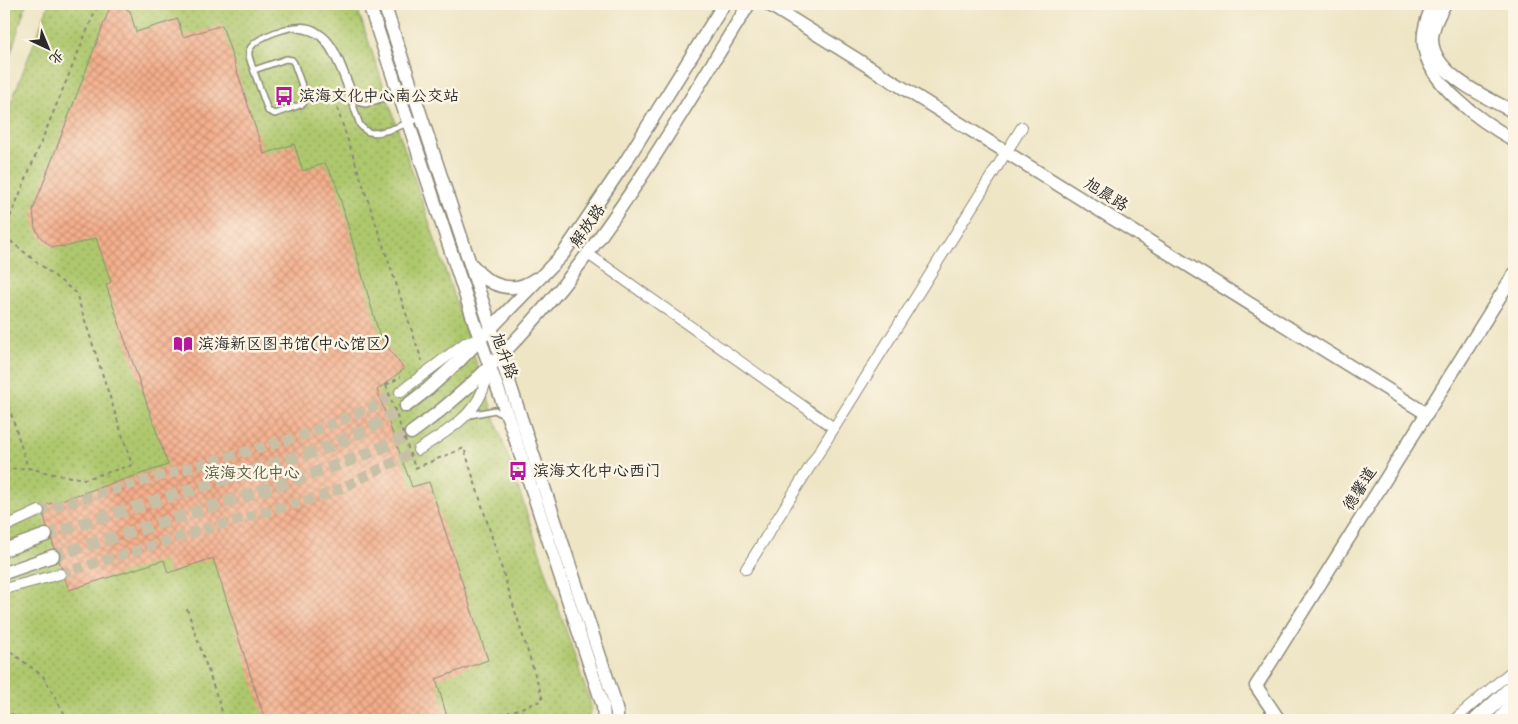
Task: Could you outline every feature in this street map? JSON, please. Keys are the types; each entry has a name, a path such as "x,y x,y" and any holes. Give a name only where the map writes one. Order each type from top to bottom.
{"main road":[{"path":"1477,720 1514,686"},
{"path":"1501,720 1514,705"}],"street":[{"name":"旭升路","path":"369,4 603,706 604,720"},
{"name":"旭升路","path":"384,4 613,696 617,720"},
{"name":"解放路","path":"406,406 439,379 492,329 563,254 596,207 724,4"},
{"name":"解放路","path":"411,432 448,404 490,365 553,299 588,254 638,183 749,4"},
{"name":"旭晨路","path":"768,4 1426,414"},
{"path":"1433,4 1424,31 1424,45 1430,68 1456,98 1501,133 1514,140"},
{"path":"1445,4 1436,20 1432,41 1435,54 1450,74 1465,85 1514,112"},
{"path":"746,569 1022,127"},
{"path":"588,254 834,428"},
{"path":"468,260 486,280 507,288 528,284 547,270"},
{"name":"德馨道","path":"1279,720 1256,686 1514,274"},
{"path":"400,392 465,343 480,339"},
{"path":"418,450 464,416 482,393 490,365"},
{"path":"4,526 39,511"},
{"path":"4,550 46,535"},
{"path":"4,573 53,556"},
{"path":"4,589 60,574"},
{"path":"1454,720 1514,669"}],"lane":[{"path":"254,70 286,59 292,60 306,97 305,101 299,106 275,114 268,111 254,70 249,55 252,47 260,39 292,27 310,27 325,37 331,44 356,100 366,104 412,89"},
{"path":"249,55 261,41 292,30 310,31 320,37 329,49 364,130 373,133 421,118"},
{"path":"464,416 495,410 502,413 510,423"}],"path":[{"path":"4,232 98,4"},
{"path":"337,108 424,365"},
{"path":"4,236 76,293 132,465 86,479 28,468 4,469"},
{"path":"401,377 386,384 415,468 464,448 543,700 488,720"},
{"path":"4,390 28,468"},
{"path":"187,609 225,720"},
{"path":"4,647 44,676 68,720"},
{"path":"4,709 21,720"}],"green space":[{"path":"4,4 26,4 4,76"},
{"name":"滨海文化中心","path":"49,4 356,4 592,708 587,720 4,720 4,121"}],"building":[{"path":"119,5 130,11 136,32 178,19 183,37 222,25 264,154 294,144 303,171 325,163 336,184 380,337 404,369 377,390 412,487 429,482 488,660 436,679 448,720 265,720 213,558 168,573 164,560 69,590 65,579 66,572 61,567 59,561 61,554 54,548 52,540 54,533 47,527 43,506 168,465 106,285 111,282 96,238 69,246 52,247 41,238 35,228 33,210 110,7"}],"tunnel":[{"path":"39,511 304,435 371,408 400,392"},
{"path":"46,535 331,446 375,425 406,406"},
{"path":"53,556 317,472 365,455 411,433"},
{"path":"60,574 195,532 321,496 344,487 418,450"}],"place":[{"name":"滨海文化中心南公交站","path":"284,96"},
{"name":"滨海新区图书馆(中心馆区)","path":"183,344"},
{"name":"滨海文化中心西门","path":"518,471"}]}
